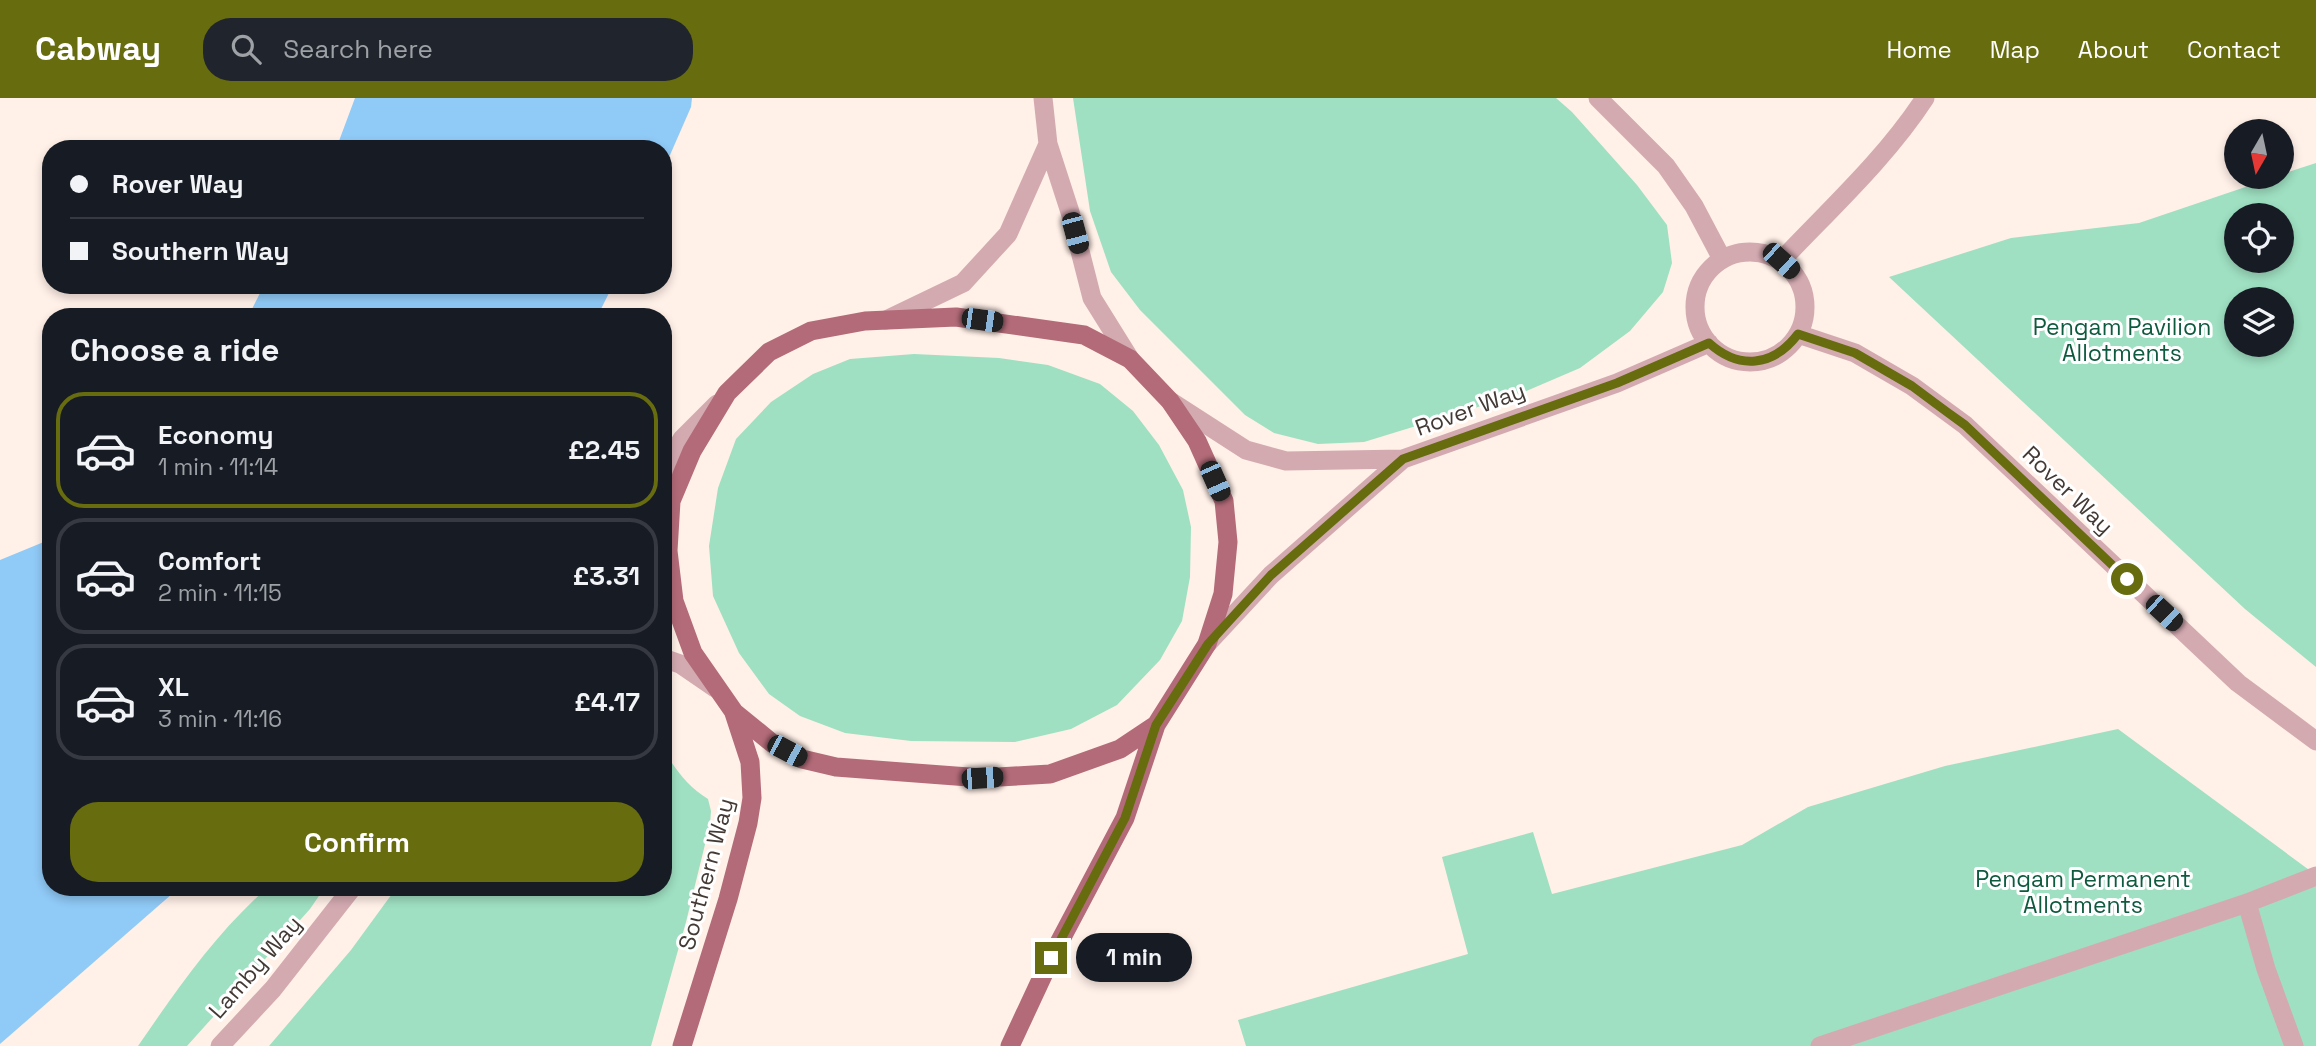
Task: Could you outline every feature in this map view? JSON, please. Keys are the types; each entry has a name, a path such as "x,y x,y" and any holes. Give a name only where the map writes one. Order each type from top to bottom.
{"main road":[{"path":"672,499 692,451 727,393 769,352 811,331 865,321 956,317 1084,335 1130,359 1170,401 1197,441 1224,501 1228,542 1223,594 1208,644 1156,725 1125,818 1051,958 1010,1046"},
{"path":"672,584 674,601 693,653 715,688 734,712 772,743 802,759 836,767 982,778 1050,774 1120,749 1156,725"},
{"name":"Southern Way","path":"682,1046 728,899 752,798 750,762 734,712"}],"street":[{"path":"1042,98 1048,144 1070,212 1092,298 1130,359"},
{"path":"1598,98 1666,166 1693,206 1723,259"},
{"path":"1781,261 1881,155 1912,120 1926,98"},
{"path":"886,320 963,283 1008,234 1048,144"},
{"path":"1737,253 1767,254 1781,261 1793,272 1801,286 1805,302 1804,319 1789,346 1763,360 1734,359 1720,353 1709,343 1700,329 1696,298 1705,276 1723,259 1737,253"},
{"name":"Rover Way","path":"1798,334 1855,353 1912,386 1965,425 2238,683 2316,741"},
{"name":"Rover Way","path":"1403,459 1617,383 1709,343"},
{"path":"672,456 682,439 727,393"},
{"path":"1170,401 1246,450 1286,461 1403,459"},
{"path":"1208,644 1271,575 1403,459"},
{"path":"672,661 715,688"},
{"path":"1820,1046 2247,903 2316,876"},
{"name":"Lamby Way","path":"220,1046 273,989 346,896"},
{"path":"2247,903 2266,969 2294,1046"}],"green space":[{"path":"1073,98 1556,98 1572,112 1637,185 1667,225 1672,263 1663,292 1630,331 1580,368 1517,395 1364,442 1318,444 1274,433 1245,415 1140,310 1111,272 1090,211"},
{"name":"Pengam Pavilion Allotments","path":"2316,163 2316,667 2245,609 1889,277 2011,238 2139,223 2240,189 2294,189 2294,170"},
{"path":"914,354 999,358 1048,365 1100,384 1133,411 1159,445 1183,490 1191,527 1190,577 1182,621 1160,660 1117,705 1071,729 1015,742 911,741 845,733 800,716 769,694 739,653 713,596 709,546 718,488 736,439 771,402 813,374 850,359"},
{"name":"Pengam Permanent Allotments","path":"2118,729 2316,875 2316,1046 1246,1046 1238,1020 1468,954 1442,857 1533,832 1552,894 1742,845 1808,807 1945,766"},
{"path":"672,762 682,777 708,799 710,824 651,1046 269,1046 351,950 390,896 672,896"},
{"path":"258,896 319,896 187,1046 138,1046 214,943"}],"water":[{"path":"355,98 692,98 691,107 672,150 672,140 339,140"},
{"path":"260,294 608,294 602,308 252,308"},
{"path":"42,543 42,896 170,896 0,1044 0,560"}],"route":[{"path":"1051,958 1125,818 1156,725 1208,644 1271,575 1403,459 1617,383 1709,343 1720,353 1748,361 1777,355 1789,346 1798,334 1855,353 1912,386 1965,425 2127,579"}]}
